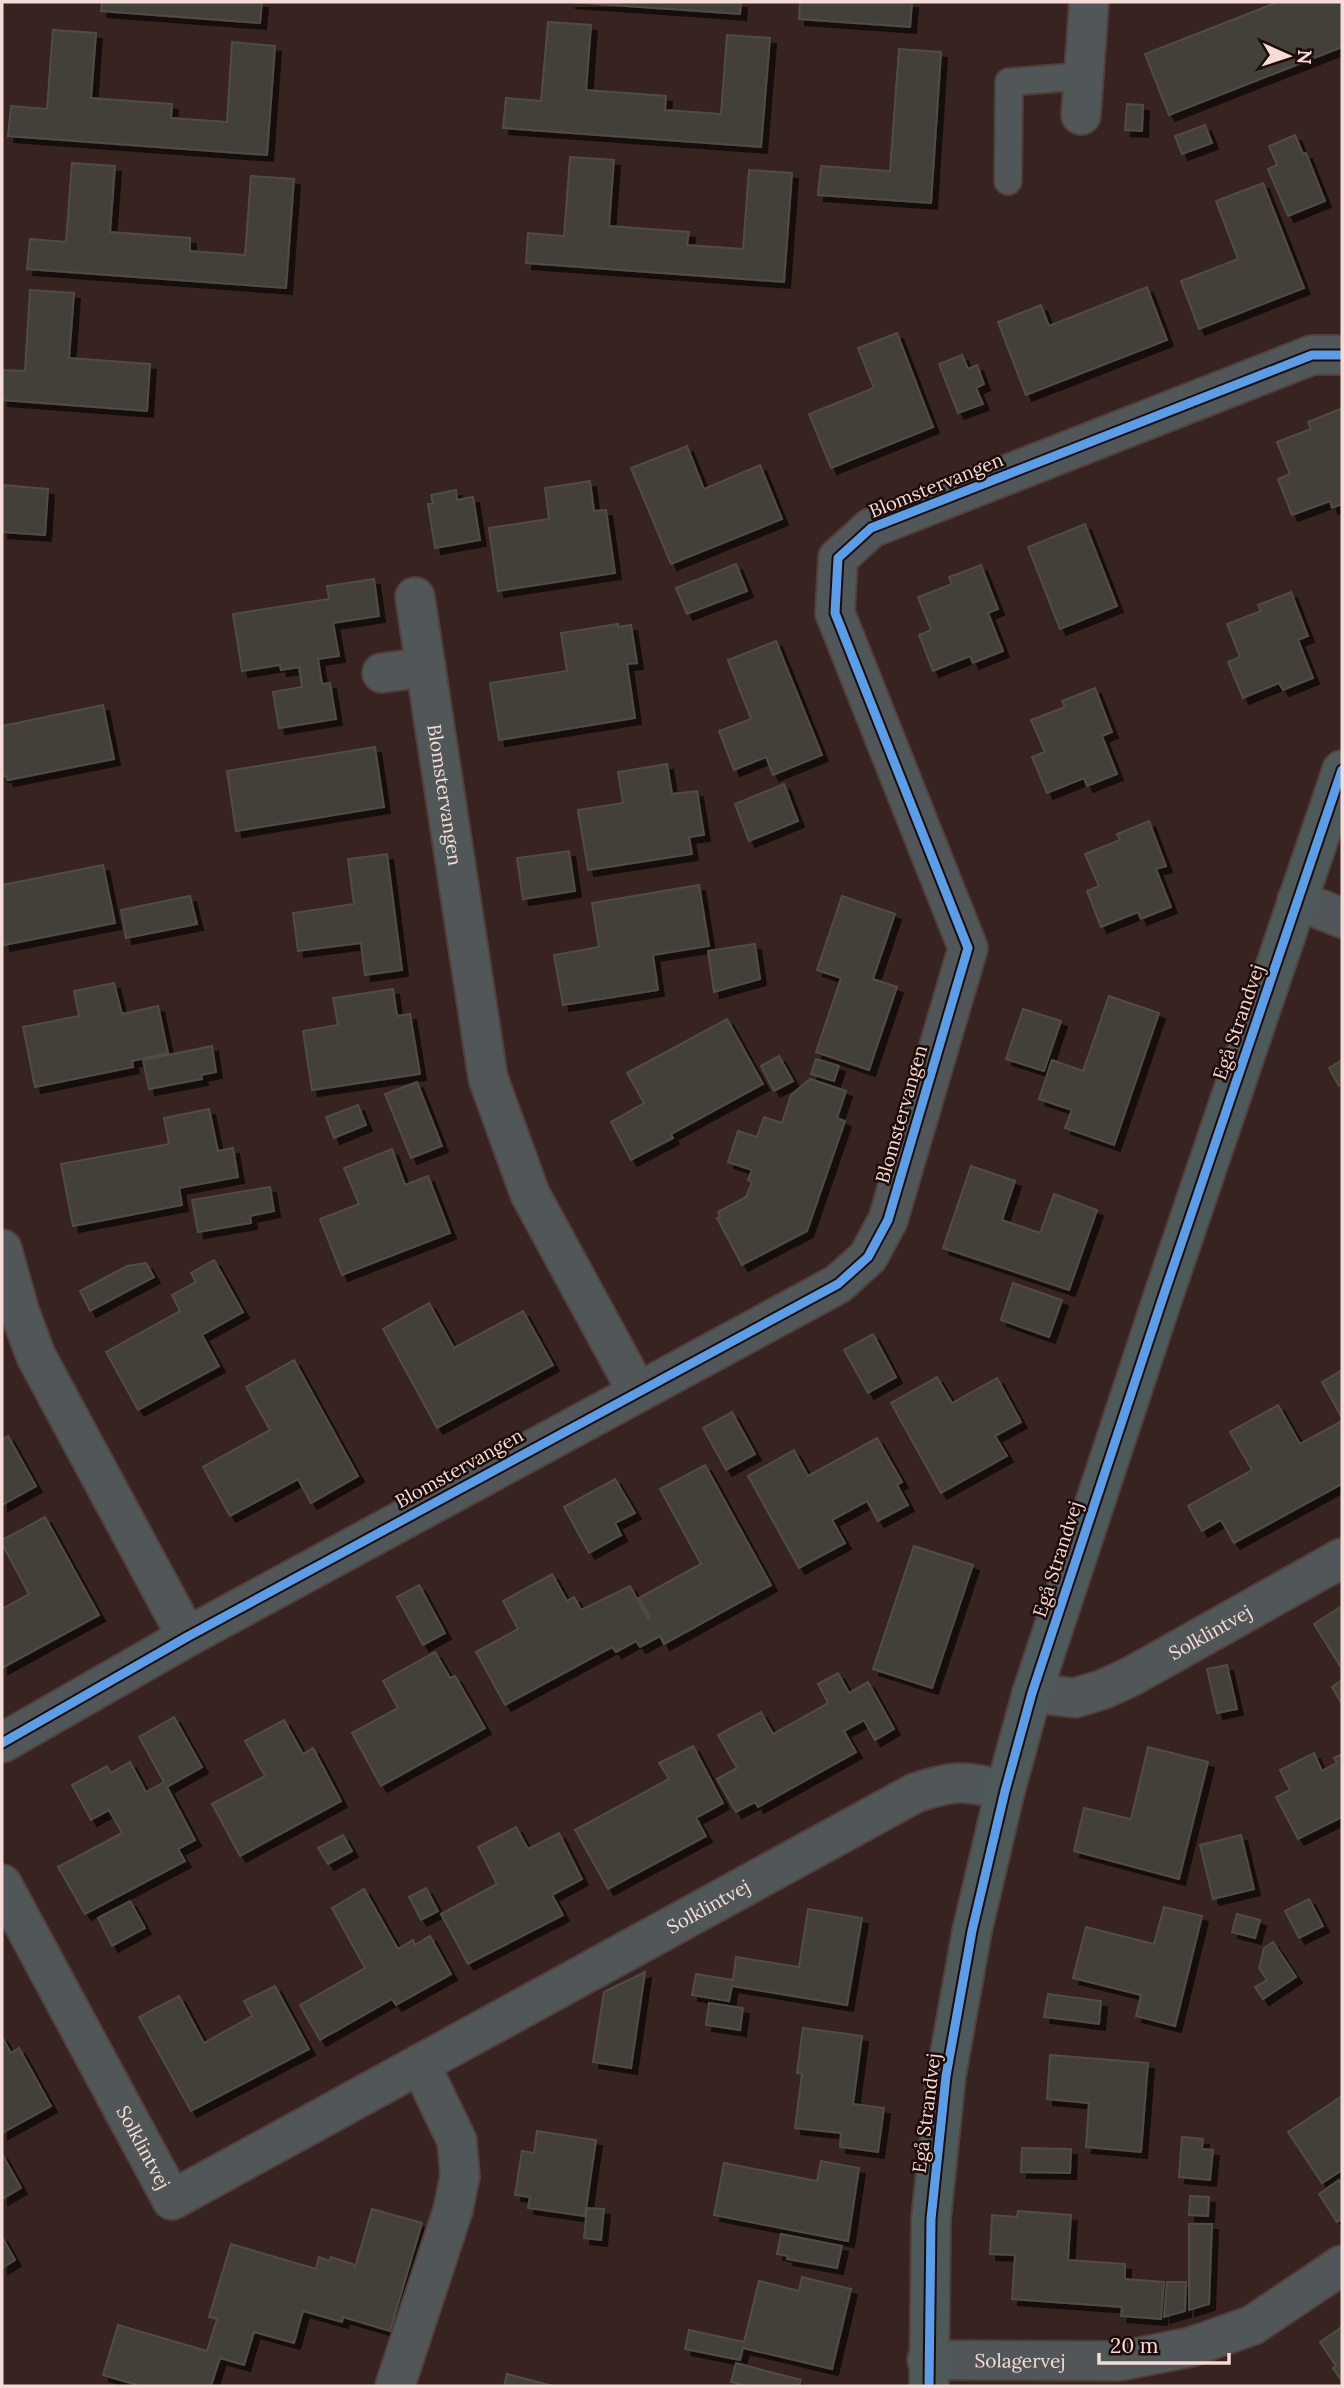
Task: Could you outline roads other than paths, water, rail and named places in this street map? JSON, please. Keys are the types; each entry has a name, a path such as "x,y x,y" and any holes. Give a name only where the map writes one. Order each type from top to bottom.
{"street":[{"path":"1081,115 1089,2"},
{"name":"Blomstervangen","path":"2,1743 187,1637 838,1284 867,1257 888,1220 968,948 835,613 838,558 871,528 1312,355 1342,355"},
{"name":"Blomstervangen","path":"415,597 488,1078 530,1194 637,1391"},
{"path":"382,673 425,667"},
{"name":"Egå Strandvej","path":"928,2373 931,2219 946,2076 972,1931 1005,1791 1032,1693 1342,770"},
{"path":"1297,900 1342,918"},
{"path":"2,1248 19,1310 36,1356 187,1637"},
{"name":"Solklintvej","path":"1032,1693 1075,1698 1104,1689 1132,1676 1342,1558"},
{"name":"Solklintvej","path":"2,1884 172,2200 915,1793 947,1783 975,1782 1005,1791"},
{"path":"395,2386 453,2210 460,2176 457,2141 420,2064"},
{"name":"Solagervej","path":"928,2373 1120,2361 1191,2347 1253,2325 1342,2265"}],"lane":[{"path":"1008,181 1009,82 1084,76"}]}
